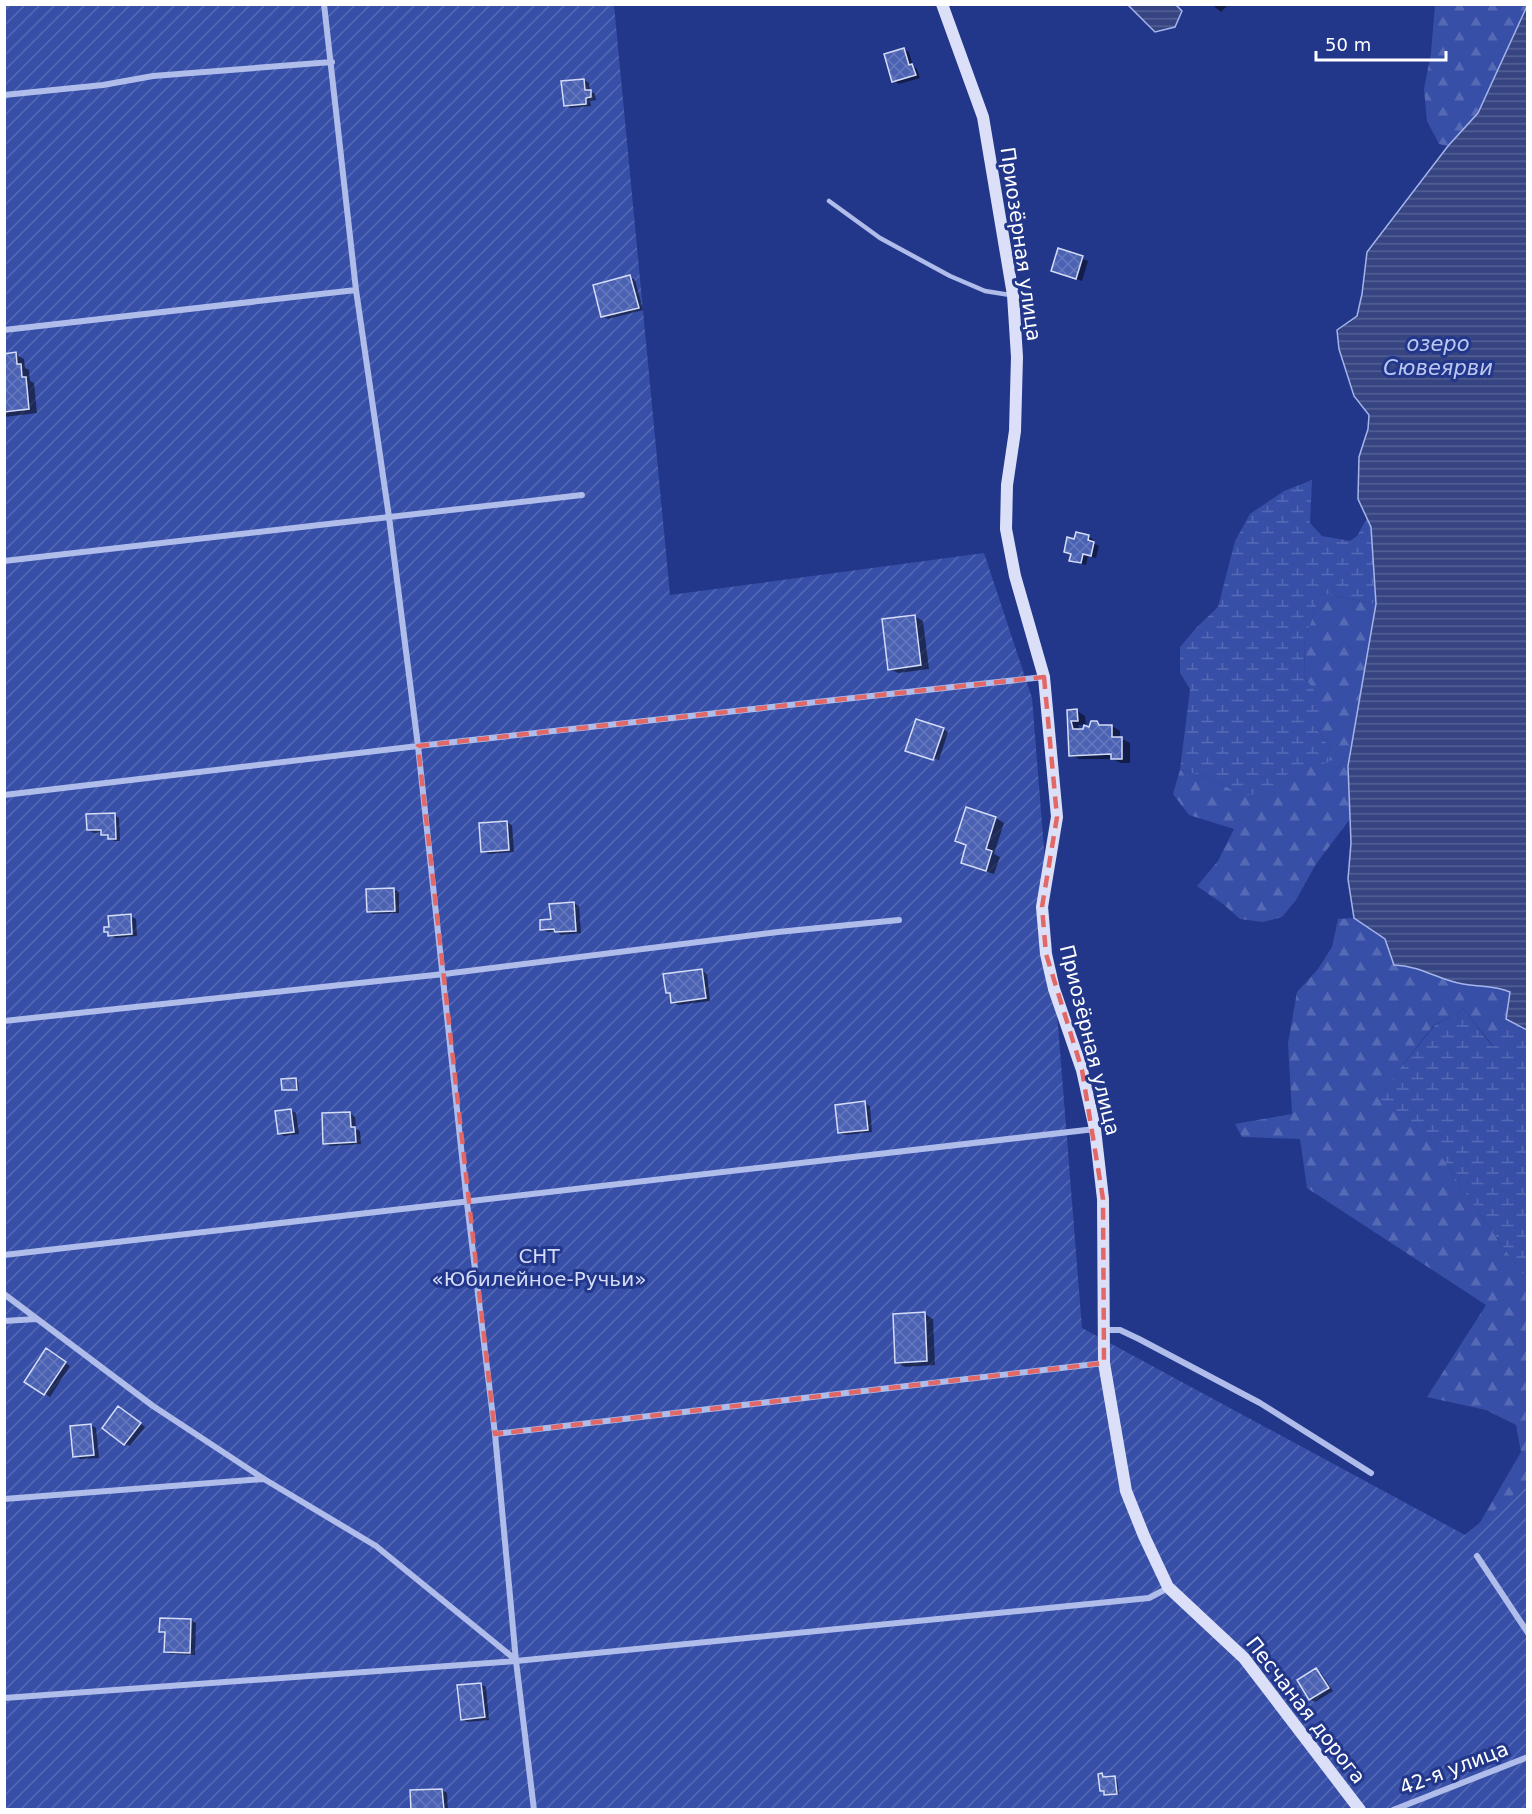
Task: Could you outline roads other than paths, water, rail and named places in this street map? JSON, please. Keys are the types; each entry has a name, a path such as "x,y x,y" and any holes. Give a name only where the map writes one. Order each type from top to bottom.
{"street":[{"path":"324,4 356,290 389,517 418,746 467,1203 495,1434 516,1661 534,1809"},
{"name":"Приозёрная улица","path":"942,4 983,117 1013,295 1017,368 1015,431 1007,485 1006,529 1015,576 1044,677 1057,817 1042,907 1046,954 1054,989 1082,1070 1095,1129 1103,1198 1104,1363 1126,1491 1143,1536 1168,1587"},
{"path":"4,95 103,85 153,76 332,62"},
{"path":"4,330 356,290"},
{"path":"4,561 582,495"},
{"path":"4,795 418,746 1044,677"},
{"path":"4,1021 444,974 778,932 899,920"},
{"path":"4,1255 1095,1129"},
{"path":"4,1294 153,1406 264,1479 376,1546 516,1661"},
{"path":"4,1321 36,1319"},
{"path":"1104,1330 1120,1330 1260,1402 1371,1473"},
{"path":"495,1434 1104,1363"},
{"path":"4,1499 264,1479"},
{"path":"1477,1556 1527,1633"},
{"path":"4,1698 516,1661 1149,1598 1168,1587"},
{"name":"Песчаная дорога","path":"1168,1587 1244,1658 1360,1809"},
{"name":"42-я улица","path":"1393,1809 1527,1757"}],"lane":[{"path":"829,201 880,238 950,276 985,291 1013,295"}],"water":[{"path":"1128,5 1176,5 1182,11 1175,27 1155,32"},
{"name":"озеро Сювеярви","path":"1527,6 1528,1030 1506,1019 1510,992 1493,987 1454,982 1413,968 1394,965 1385,939 1354,918 1348,879 1351,843 1348,766 1376,604 1371,527 1358,499 1359,457 1368,429 1369,415 1354,396 1339,349 1337,330 1357,316 1367,252 1448,146 1478,113"}],"park label":[{"name":"СНТ «Юбилейное-Ручьи»","path":"539,1268"}]}
